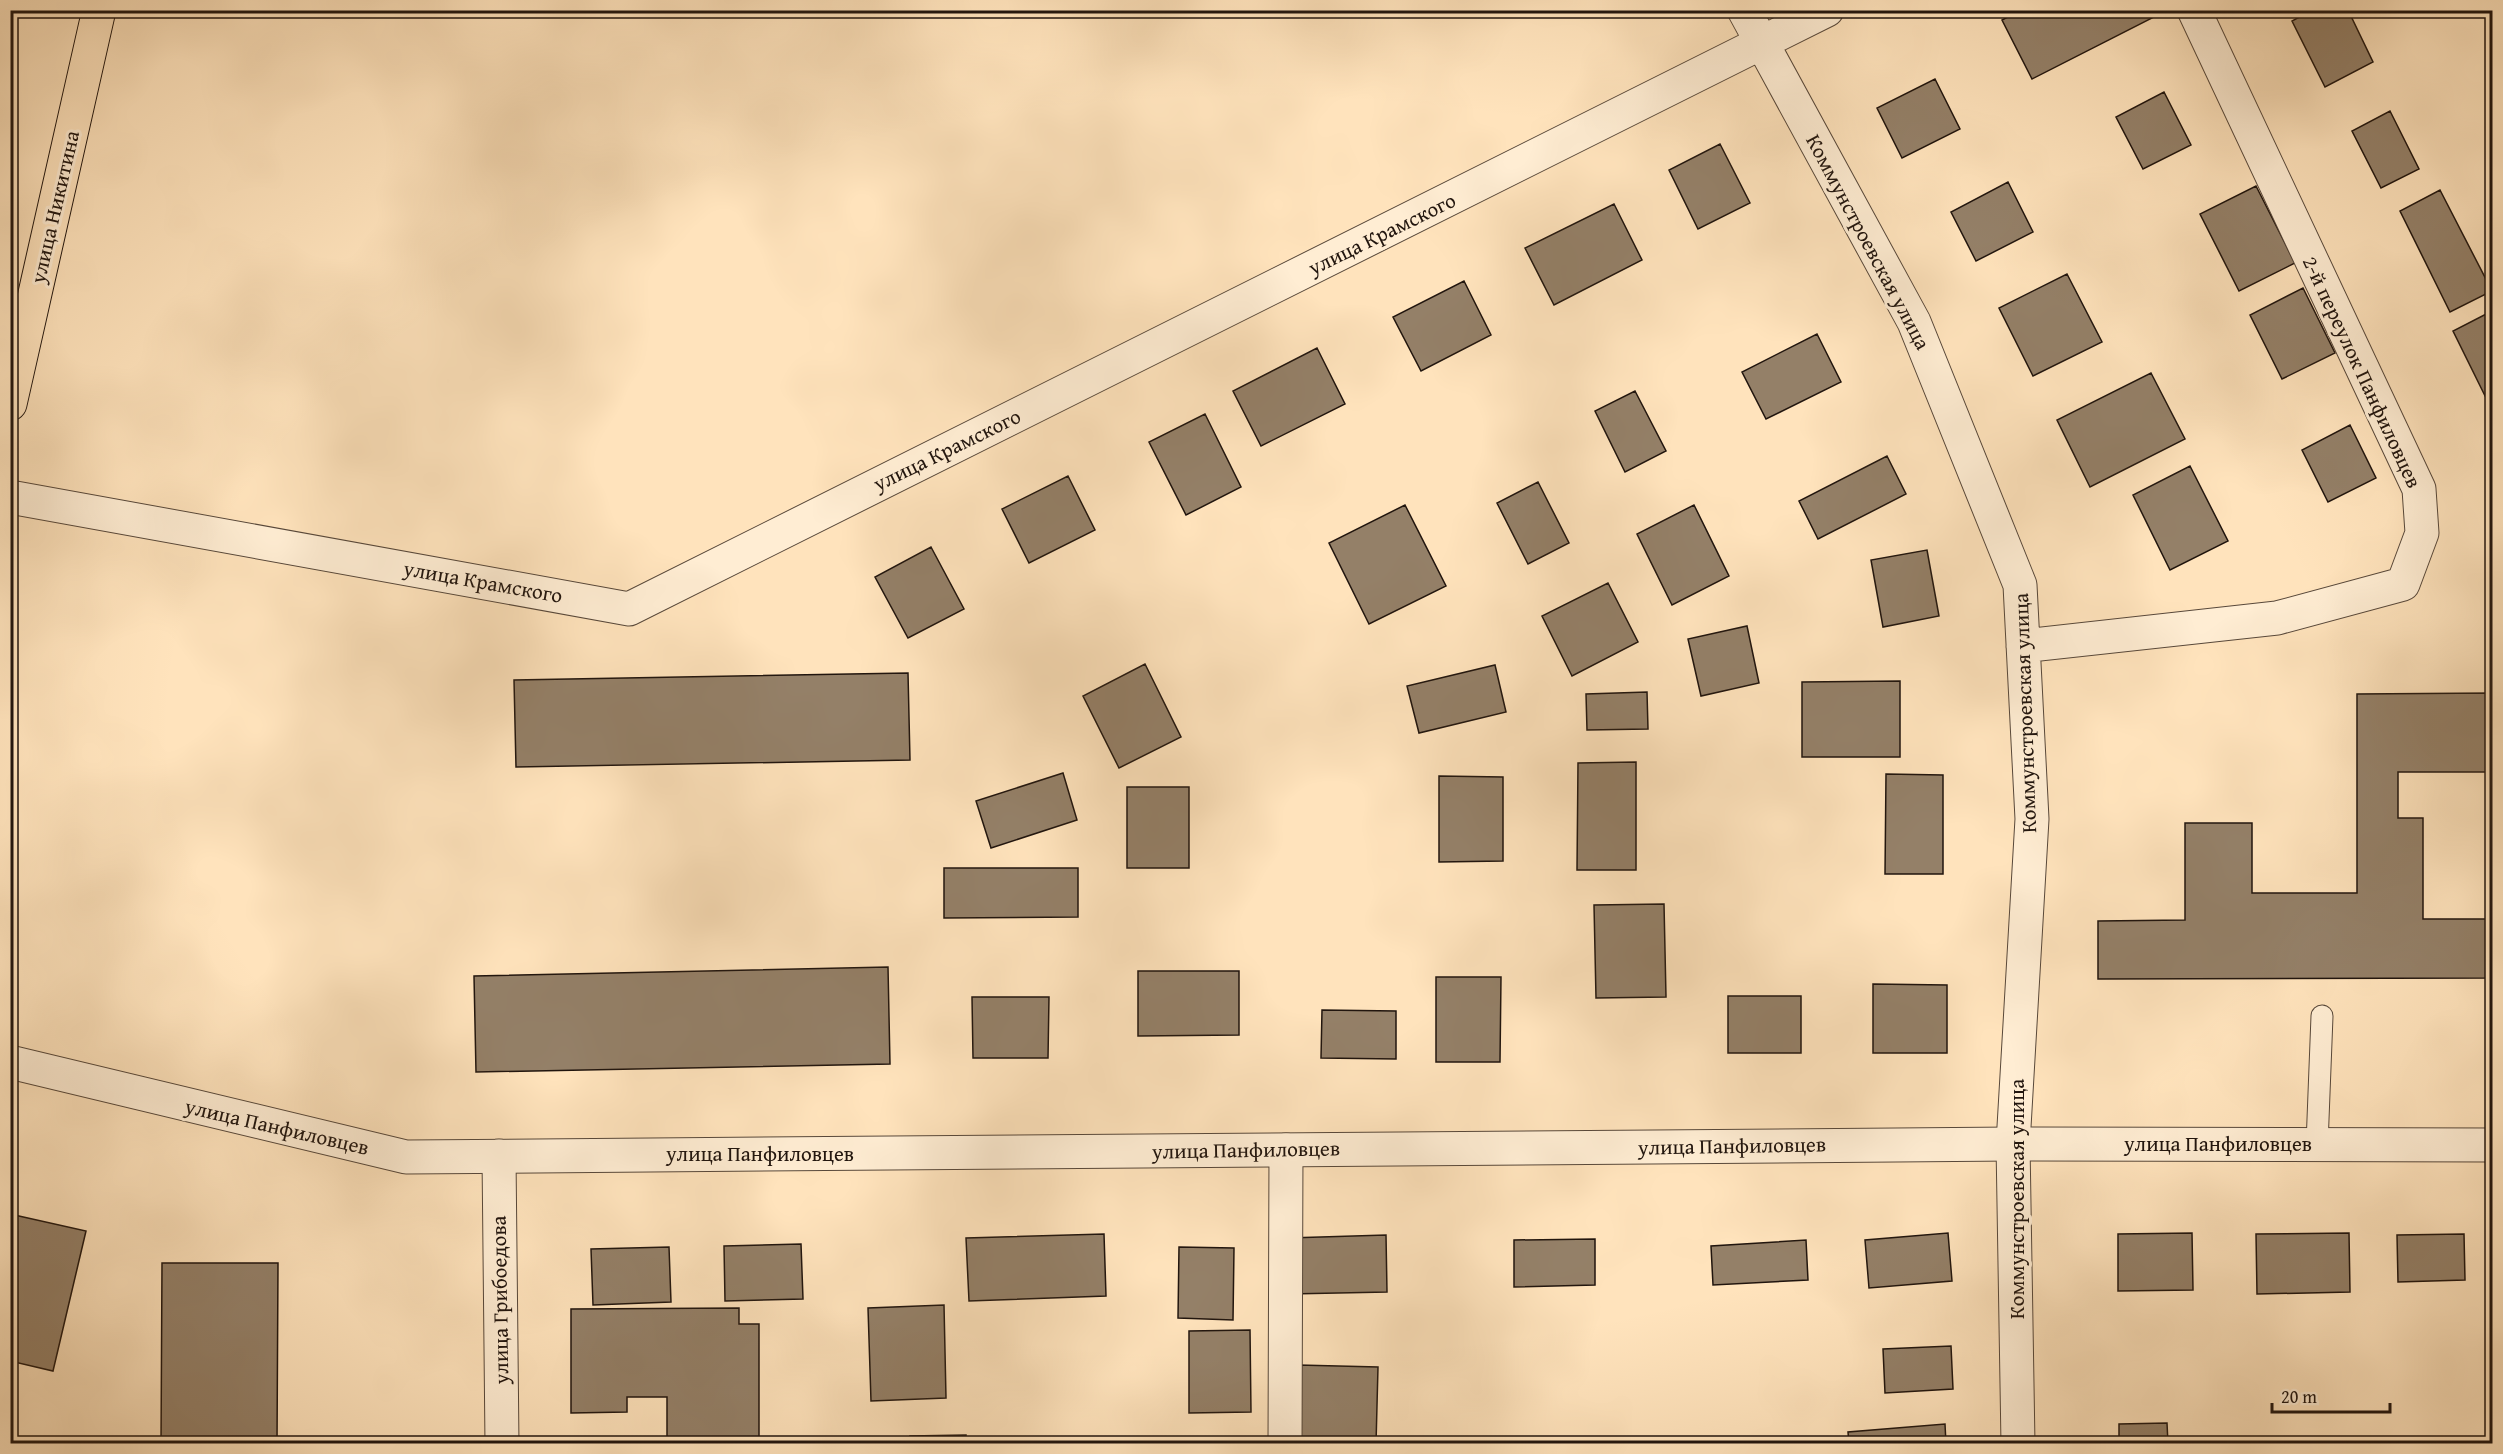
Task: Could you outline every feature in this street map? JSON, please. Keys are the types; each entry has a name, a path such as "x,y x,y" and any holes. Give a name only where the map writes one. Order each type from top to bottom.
{"main road":[{"name":"улица Никитина","path":"10,404 99,10"}],"street":[{"name":"Коммунстроевская улица","path":"1744,10 1761,45 1914,322 2020,585 2032,819 2013,1143 2018,1443"},
{"name":"улица Крамского","path":"10,497 629,609 1827,10"},
{"name":"2-й переулок Панфиловцев","path":"2023,646 2277,618 2403,584 2422,533 2418,489 2194,10"},
{"name":"улица Панфиловцев","path":"10,1062 406,1157 2013,1143 2493,1145"},
{"path":"1285,1443 1286,1150"},
{"name":"улица Грибоедова","path":"499,1156 502,1443"}],"lane":[{"path":"2317,1145 2322,1016"}],"building":[{"path":"2021,10 2156,10 2158,15 2032,79 2002,20"},
{"path":"2312,10 2348,10 2373,62 2325,87 2292,21"},
{"path":"1935,79 1960,129 1902,158 1877,108"},
{"path":"2164,92 2191,145 2143,169 2116,117"},
{"path":"2390,111 2419,169 2381,188 2352,131"},
{"path":"1720,144 1750,203 1698,229 1669,170"},
{"path":"2008,182 2033,232 1976,261 1951,212"},
{"path":"2256,186 2295,263 2239,291 2200,214"},
{"path":"2440,190 2492,291 2450,312 2400,211"},
{"path":"1614,204 1642,260 1554,305 1525,248"},
{"path":"2067,274 2102,342 2033,376 1999,308"},
{"path":"1464,281 1491,335 1421,371 1393,317"},
{"path":"2303,288 2335,353 2282,379 2250,315"},
{"path":"2492,311 2492,410 2453,331"},
{"path":"1817,334 1841,382 1766,419 1742,372"},
{"path":"1317,348 1345,404 1261,446 1233,391"},
{"path":"2151,373 2185,439 2090,487 2057,420"},
{"path":"1635,391 1666,451 1625,472 1595,411"},
{"path":"1205,414 1241,487 1186,515 1149,442"},
{"path":"2350,425 2376,478 2328,502 2302,450"},
{"path":"1887,456 1906,494 1818,539 1799,501"},
{"path":"2190,466 2228,541 2170,570 2133,495"},
{"path":"1068,476 1095,530 1029,563 1002,509"},
{"path":"1538,482 1569,543 1528,564 1497,503"},
{"path":"1405,505 1446,586 1369,624 1329,543"},
{"path":"1694,505 1729,576 1672,605 1637,534"},
{"path":"931,547 964,609 908,638 875,577"},
{"path":"1927,550 1939,616 1883,627 1871,560"},
{"path":"1608,583 1638,642 1572,676 1542,616"},
{"path":"1747,626 1759,683 1701,696 1688,639"},
{"path":"1145,664 1181,737 1119,768 1083,696"},
{"path":"1495,665 1506,712 1419,733 1407,686"},
{"path":"908,673 910,760 516,767 514,680"},
{"path":"1900,681 1900,757 1802,757 1802,682"},
{"path":"1647,692 1648,729 1587,730 1586,694"},
{"path":"2492,693 2492,772 2398,772 2398,818 2423,818 2423,919 2492,919 2492,978 2098,979 2098,921 2185,920 2185,823 2252,823 2252,893 2357,893 2357,694"},
{"path":"1636,762 1636,870 1577,870 1578,763"},
{"path":"1063,773 1077,820 991,848 976,801"},
{"path":"1886,774 1943,775 1943,874 1885,874"},
{"path":"1439,776 1503,777 1503,861 1439,862"},
{"path":"1127,787 1189,787 1189,868 1127,868"},
{"path":"944,868 1078,868 1078,917 944,918"},
{"path":"1664,904 1666,997 1596,998 1594,905"},
{"path":"888,967 890,1064 476,1072 474,976"},
{"path":"1138,971 1239,971 1239,1035 1138,1036"},
{"path":"1436,977 1501,977 1500,1062 1436,1062"},
{"path":"1873,984 1947,985 1947,1053 1873,1053"},
{"path":"1728,996 1801,996 1801,1053 1728,1053"},
{"path":"972,997 1049,997 1048,1058 973,1058"},
{"path":"1322,1010 1396,1011 1396,1059 1321,1058"},
{"path":"10,1214 86,1231 53,1371 10,1361"},
{"path":"2487,1232 2492,1232 2492,1290 2488,1290"},
{"path":"1948,1233 1952,1281 1869,1288 1865,1240"},
{"path":"2192,1233 2193,1290 2118,1291 2118,1234"},
{"path":"2349,1233 2350,1292 2257,1294 2256,1234"},
{"path":"1104,1234 1106,1296 969,1301 966,1238"},
{"path":"2464,1234 2465,1280 2398,1282 2397,1235"},
{"path":"1386,1235 1387,1292 1289,1294 1288,1238"},
{"path":"1595,1239 1595,1285 1514,1287 1514,1240"},
{"path":"1806,1240 1808,1280 1713,1285 1711,1246"},
{"path":"801,1244 803,1299 725,1301 724,1246"},
{"path":"669,1247 671,1302 593,1305 591,1249"},
{"path":"1179,1247 1234,1248 1233,1320 1178,1318"},
{"path":"162,1263 278,1263 277,1444 161,1444"},
{"path":"944,1305 946,1398 871,1401 868,1308"},
{"path":"739,1308 739,1324 759,1324 759,1443 667,1444 667,1397 627,1397 627,1412 571,1413 571,1309"},
{"path":"1250,1330 1251,1412 1189,1413 1189,1331"},
{"path":"1951,1346 1953,1389 1885,1393 1883,1349"},
{"path":"1298,1365 1378,1367 1376,1444 1295,1444"},
{"path":"2167,1423 2168,1444 2119,1444 2119,1424"},
{"path":"1945,1424 1946,1444 1849,1444 1848,1432"},
{"path":"966,1435 966,1444 910,1444 910,1436"}]}
